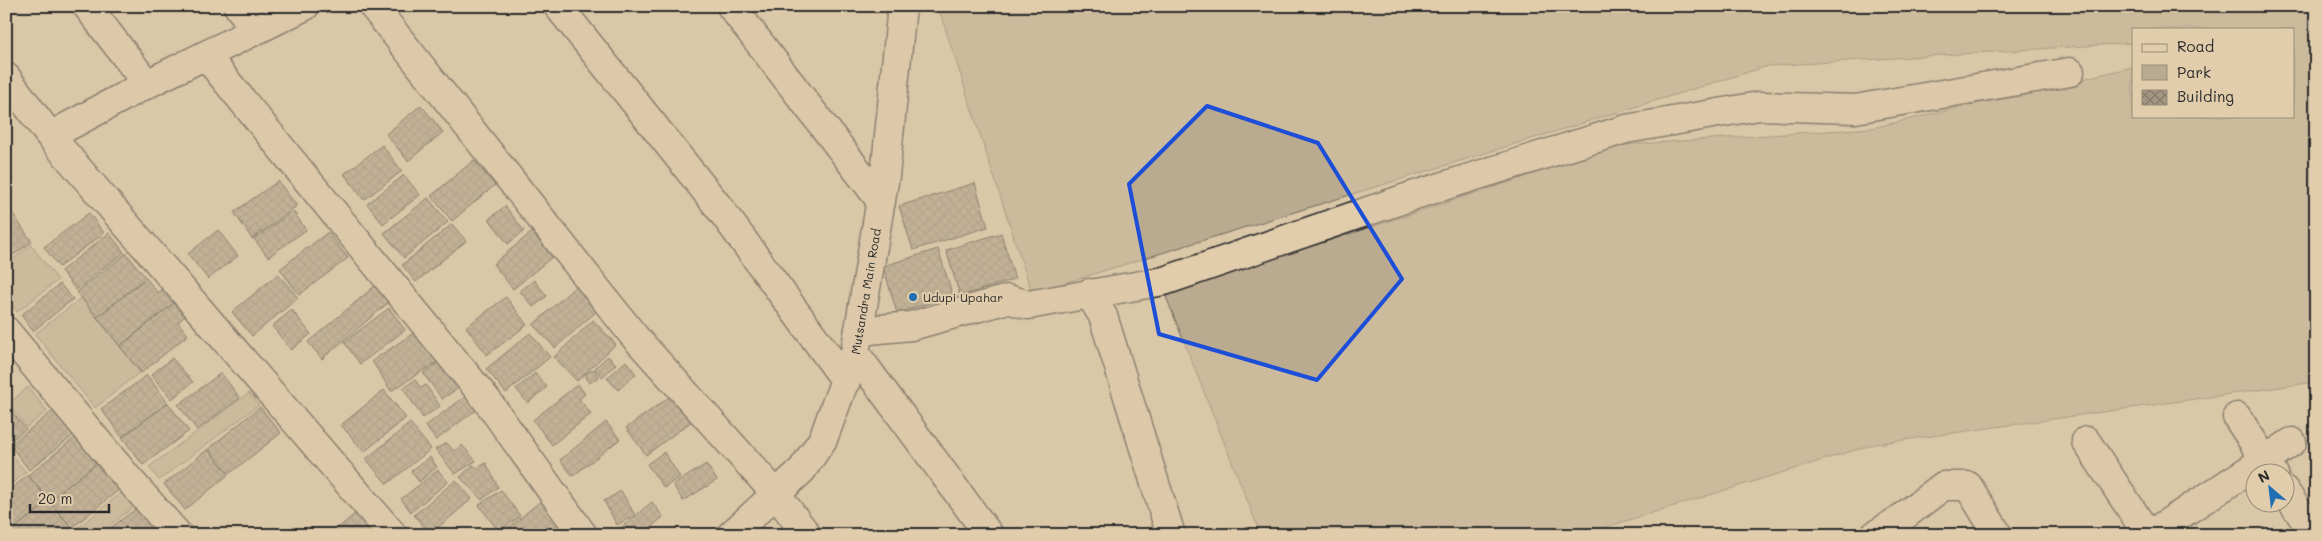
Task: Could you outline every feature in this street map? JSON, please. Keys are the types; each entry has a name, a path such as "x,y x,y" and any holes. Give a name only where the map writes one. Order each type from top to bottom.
{"street":[{"path":"87,6 147,84"},
{"path":"238,6 255,29"},
{"path":"50,136 147,84 206,56 255,29 305,6"},
{"path":"373,6 634,336 776,494 807,535"},
{"path":"558,6 721,210 846,381"},
{"path":"731,6 881,200"},
{"name":"Mutsandra Main Road","path":"730,535 802,470 822,439 846,381 857,342 881,200 902,6"},
{"path":"206,56 486,400 583,535"},
{"path":"989,535 857,342 1008,298 1028,305 1164,281 1415,195 1626,129 1759,106 1855,109 2070,72"},
{"path":"6,78 50,136 393,535"},
{"path":"1089,293 1103,316 1171,535"},
{"path":"6,331 126,476 178,535"},
{"path":"2237,417 2267,464"},
{"path":"2086,441 2148,535 2244,481"},
{"path":"2272,464 2292,442"},
{"path":"1875,535 1900,519 1943,486 1968,486 1998,535"},
{"path":"2294,505 2315,535"}],"highlighted area":[{"path":"1207,106 1318,143 1402,279 1317,380 1159,334 1129,184"}],"green space":[{"path":"938,6 2316,6 2316,382 1875,444 1580,535 1261,535 1165,294 1623,145 1872,128 2132,67 2132,118 2294,118 2294,28 2132,28 2132,43 1768,66 1032,293"},
{"path":"31,245 58,280 17,312 6,298 6,265"},
{"path":"81,298 140,372 95,408 35,334"},
{"path":"28,387 47,411 27,427 8,404"},
{"path":"249,393 259,405 159,480 149,467"},
{"path":"6,449 26,472 6,488"},
{"path":"121,493 135,506 97,535 69,535"}],"building":[{"path":"421,105 443,132 408,161 386,134"},
{"path":"382,145 402,171 364,200 344,174"},
{"path":"474,160 495,185 452,221 431,196"},
{"path":"404,175 420,195 383,224 367,204"},
{"path":"278,181 297,206 252,239 234,212"},
{"path":"975,183 988,227 913,250 899,206"},
{"path":"428,198 448,222 404,258 384,233"},
{"path":"505,206 524,231 508,244 489,219"},
{"path":"11,211 32,242 6,260 6,214"},
{"path":"293,211 306,230 268,257 254,239"},
{"path":"89,213 104,233 59,267 44,247"},
{"path":"452,224 466,241 416,282 402,265"},
{"path":"218,230 238,256 208,279 188,254"},
{"path":"328,232 348,258 299,295 280,269"},
{"path":"532,232 552,257 513,289 493,264"},
{"path":"109,233 124,252 76,290 61,271"},
{"path":"1001,233 1015,279 960,296 946,250"},
{"path":"938,249 953,296 897,313 883,266"},
{"path":"126,253 146,278 97,317 77,292"},
{"path":"278,274 298,298 252,336 232,312"},
{"path":"146,278 158,293 163,289 174,303 120,346 97,317"},
{"path":"534,280 547,296 533,307 520,291"},
{"path":"60,284 73,299 33,331 21,315"},
{"path":"375,286 389,302 322,359 308,342"},
{"path":"576,286 598,310 555,348 533,325"},
{"path":"506,297 527,325 487,355 466,327"},
{"path":"174,303 185,316 178,322 188,335 141,373 120,346"},
{"path":"389,308 405,330 360,364 344,342"},
{"path":"292,310 311,334 291,350 272,326"},
{"path":"593,320 616,344 577,381 554,357"},
{"path":"418,330 438,361 391,391 372,361"},
{"path":"530,333 550,357 506,393 486,369"},
{"path":"608,356 616,364 602,377 595,368"},
{"path":"172,358 193,382 172,399 151,375"},
{"path":"441,360 460,387 442,399 423,373"},
{"path":"626,361 636,374 618,390 607,378"},
{"path":"594,369 599,377 589,383 585,374"},
{"path":"221,373 240,398 197,430 178,405"},
{"path":"535,373 547,387 528,403 516,389"},
{"path":"147,375 168,403 122,437 101,409"},
{"path":"415,380 421,388 426,385 440,406 423,418 403,388"},
{"path":"578,384 585,394 579,399 591,414 552,445 533,420"},
{"path":"384,390 406,418 364,452 341,425"},
{"path":"470,393 480,407 436,440 425,426"},
{"path":"672,395 692,421 646,455 626,428"},
{"path":"168,403 189,431 143,465 122,437"},
{"path":"6,405 26,429 6,445"},
{"path":"260,407 281,433 229,474 208,449"},
{"path":"54,410 74,435 29,470 10,445"},
{"path":"606,422 620,439 573,476 560,460"},
{"path":"410,423 431,449 387,484 366,459"},
{"path":"77,436 98,462 49,501 28,475"},
{"path":"447,443 454,451 462,445 476,461 455,474 435,449"},
{"path":"208,449 229,474 185,510 164,484"},
{"path":"664,452 680,477 664,488 647,464"},
{"path":"430,457 437,467 419,482 411,471"},
{"path":"98,462 120,489 72,528 49,501"},
{"path":"486,463 498,487 482,500 460,477 473,465 477,468"},
{"path":"706,464 717,480 683,501 673,485"},
{"path":"438,470 448,482 411,512 401,499"},
{"path":"28,475 49,501 6,535 6,493"},
{"path":"456,480 472,499 430,534 414,515"},
{"path":"501,490 520,516 499,532 479,505"},
{"path":"621,491 635,515 617,525 604,501"},
{"path":"549,494 571,520 553,535 512,535 507,529"},
{"path":"49,501 72,528 64,535 7,535"},
{"path":"652,502 663,517 642,535 622,535 618,530"},
{"path":"140,506 161,535 101,535"},
{"path":"357,512 375,535 330,535"}],"place":[{"name":"Udupi Upahar","path":"913,297"}]}
